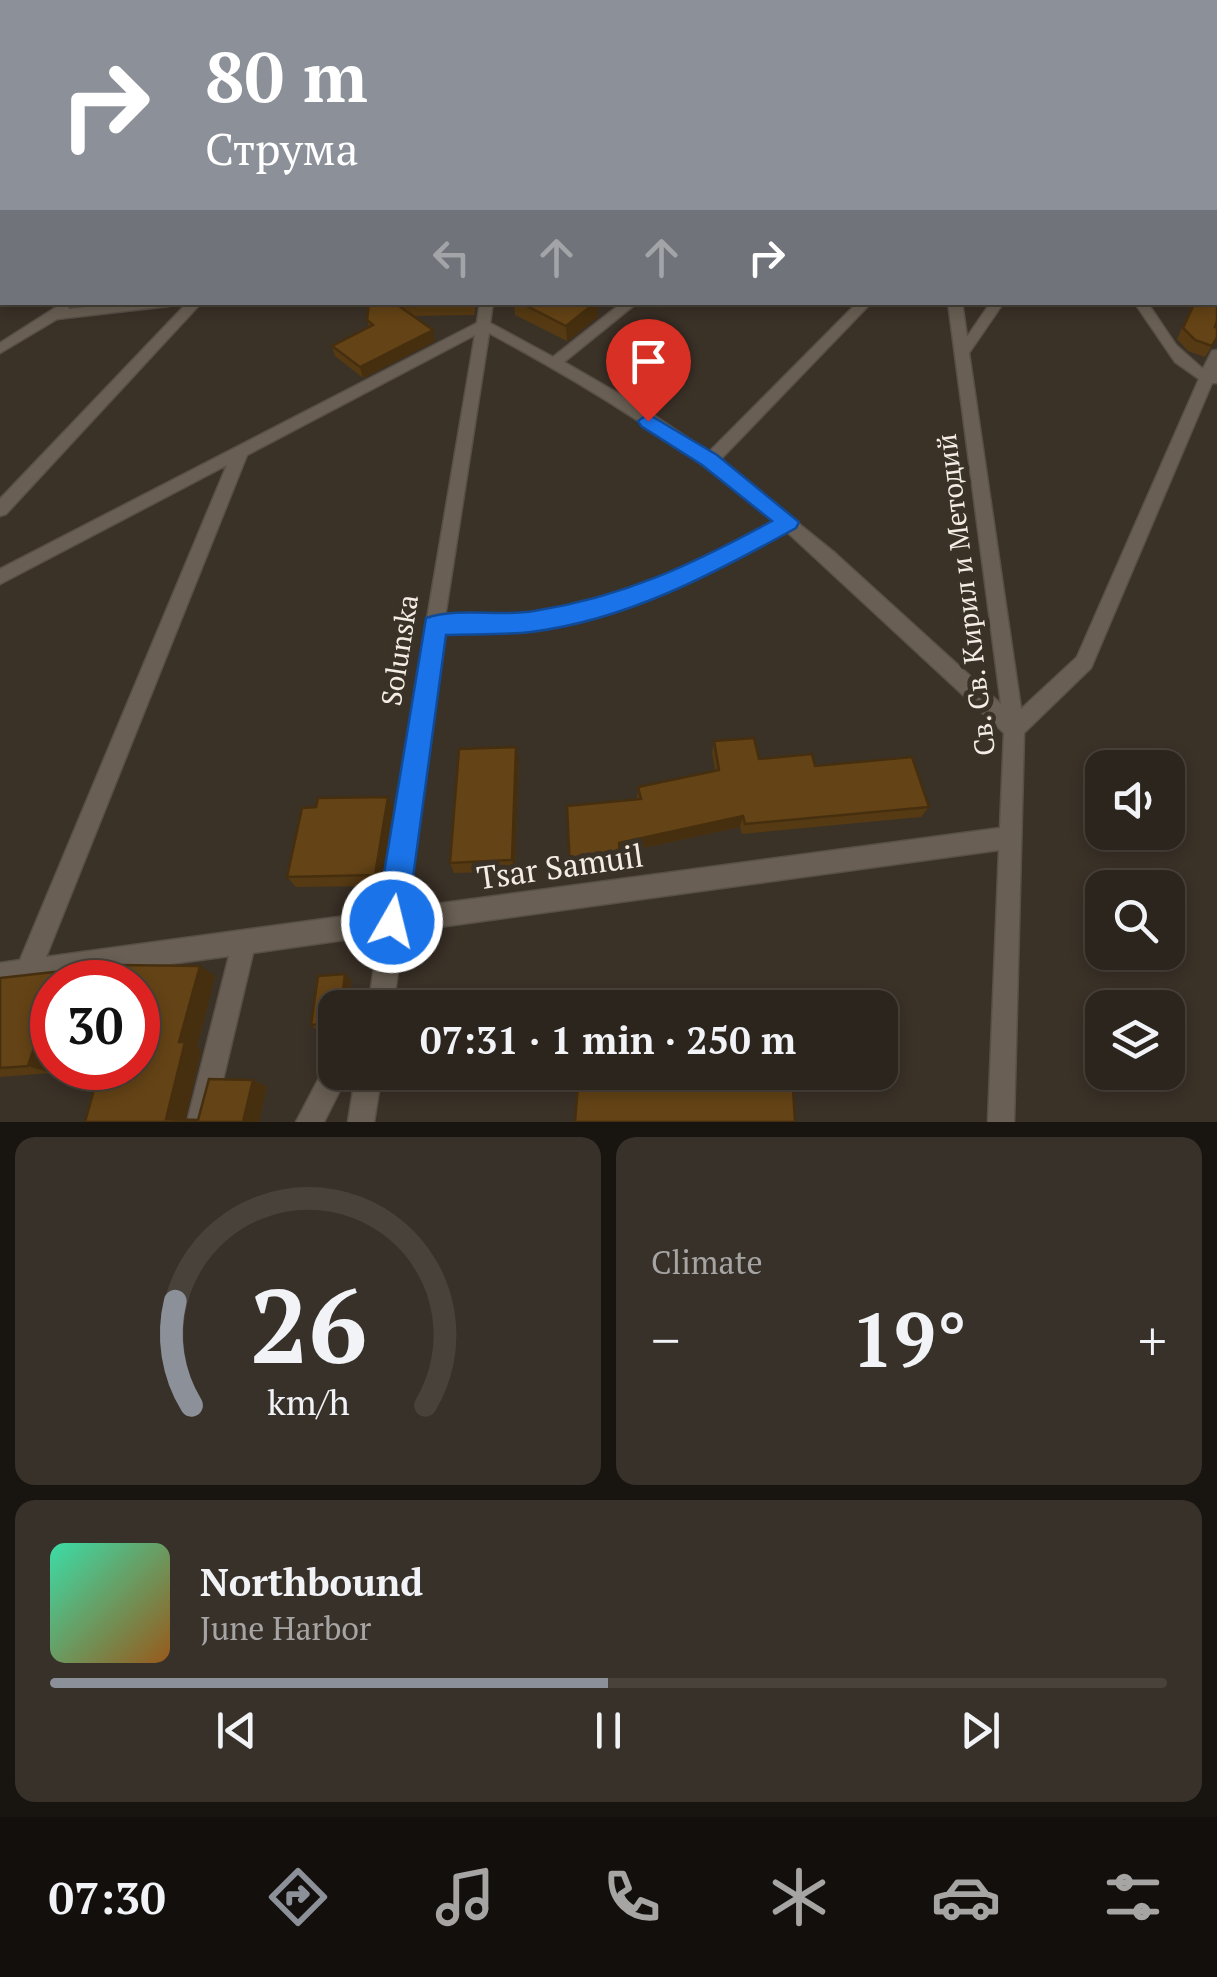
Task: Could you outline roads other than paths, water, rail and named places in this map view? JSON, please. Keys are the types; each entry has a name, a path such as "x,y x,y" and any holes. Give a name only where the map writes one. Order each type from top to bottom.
{"street":[{"path":"0,348 70,305"},
{"path":"55,315 143,305"},
{"path":"0,510 193,305"},
{"name":"Solunska","path":"381,990 487,305"},
{"path":"554,363 628,305"},
{"path":"710,460 863,305"},
{"name":"Св. Св. Кирил и Методий","path":"955,305 1014,730 1001,1122"},
{"path":"963,352 996,305"},
{"path":"1142,305 1180,358 1211,378"},
{"path":"0,577 483,325 554,363 710,460 788,522 1014,730 1084,662 1211,378 1217,354"},
{"path":"28,971 241,451"},
{"path":"435,626 532,622 608,604 689,576 788,522"},
{"name":"Tsar Samuil","path":"0,975 1010,838"},
{"path":"200,1122 244,942"},
{"path":"309,1122 326,1090"},
{"path":"361,1122 366,1090"}]}
